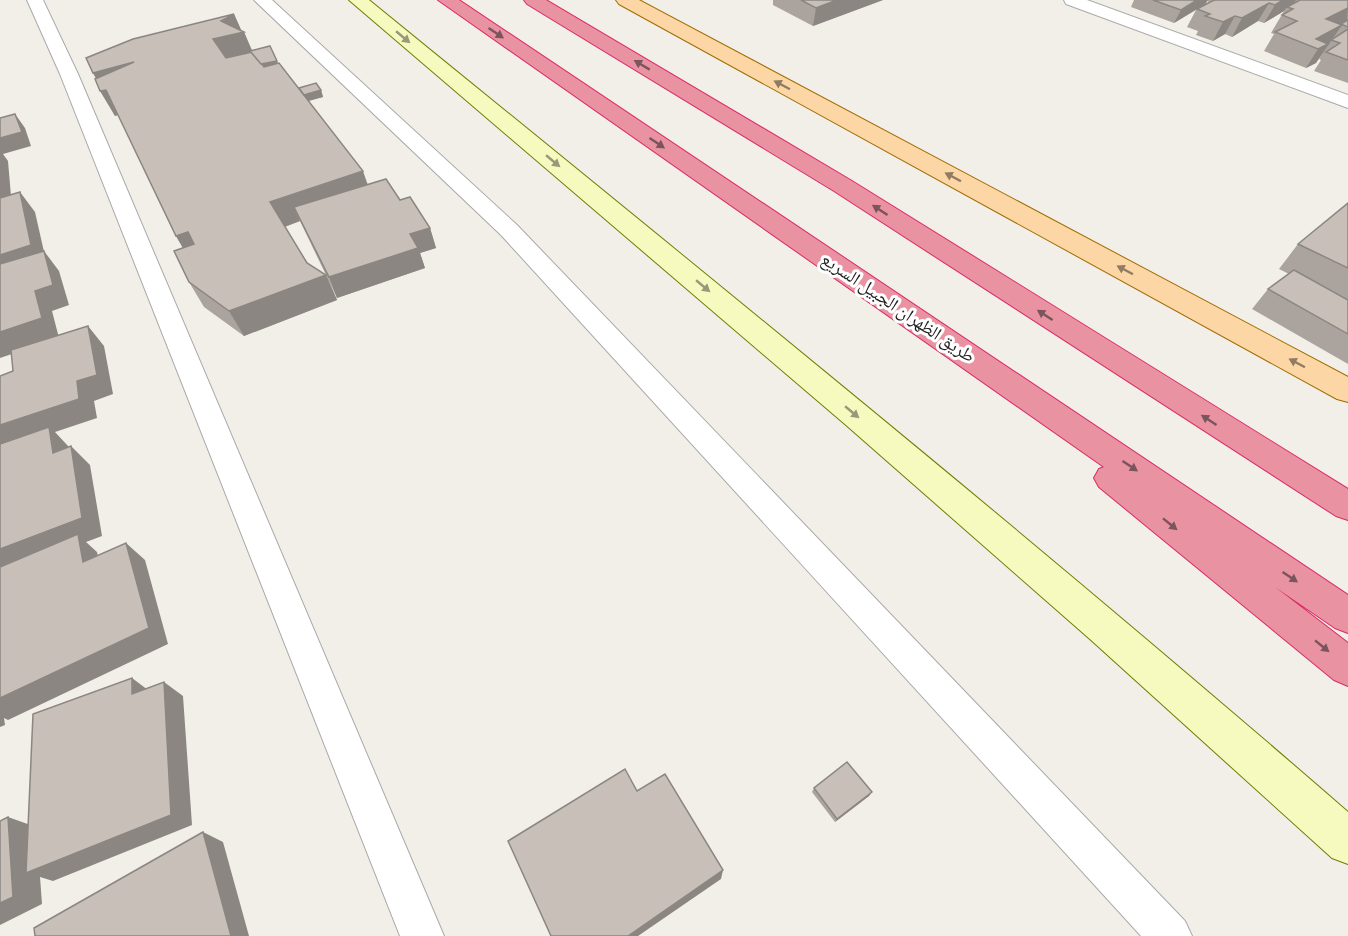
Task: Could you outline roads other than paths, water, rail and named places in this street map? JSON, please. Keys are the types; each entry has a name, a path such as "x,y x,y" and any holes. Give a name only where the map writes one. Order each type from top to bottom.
{"highway":[{"name":"طريق الظهران الجبيل السريع","path":"447,0 1348,616"},
{"path":"534,0 843,186 1348,506"},
{"path":"894,304 1348,667"},
{"path":"1242,440 1348,500"}],"main road":[{"path":"357,0 689,274 1171,684 1348,842"},
{"path":"625,0 1348,391"}],"street":[{"path":"35,0 69,74 422,936"},
{"path":"262,0 509,230 1170,936"},
{"path":"1072,0 1348,102"}]}
